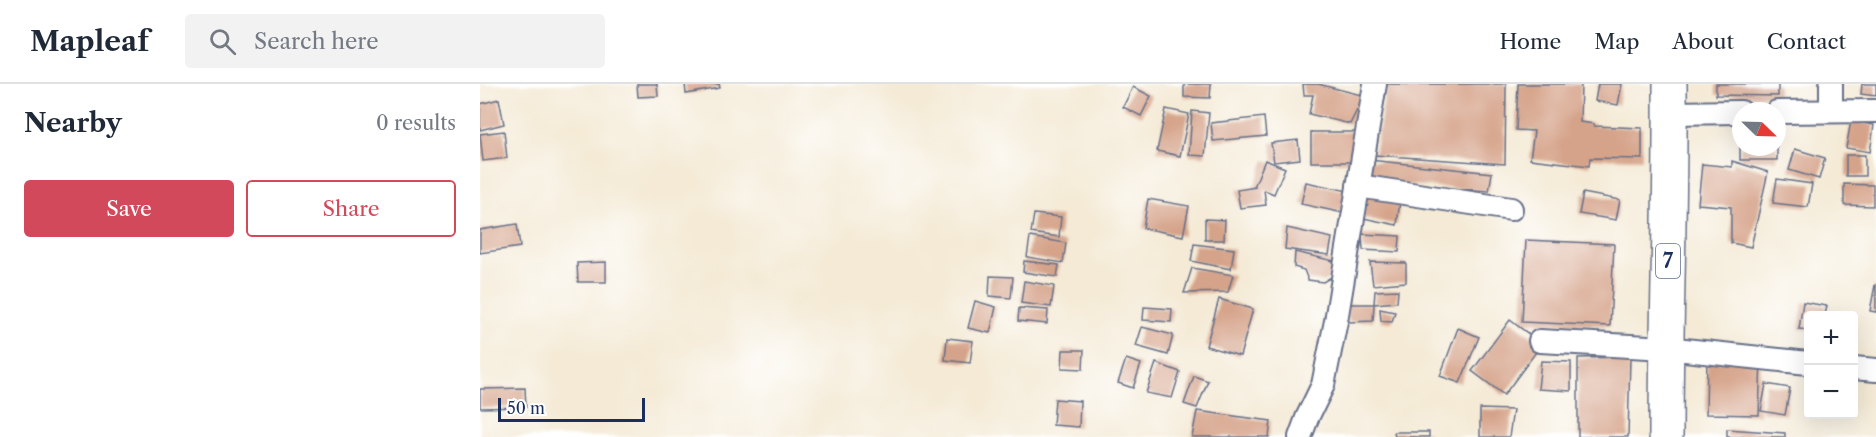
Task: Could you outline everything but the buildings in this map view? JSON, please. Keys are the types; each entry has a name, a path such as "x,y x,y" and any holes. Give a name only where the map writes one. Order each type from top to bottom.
{"highway":[{"name":"7","path":"1666,437 1671,178 1670,99"}],"street":[{"path":"1300,437 1323,385 1336,321 1375,84"},
{"path":"1831,84 1831,111"},
{"path":"1670,99 1732,110"},
{"path":"1786,112 1876,111"},
{"path":"1358,186 1511,209"},
{"path":"1540,341 1666,348 1804,362"},
{"path":"1858,368 1876,370"}]}
